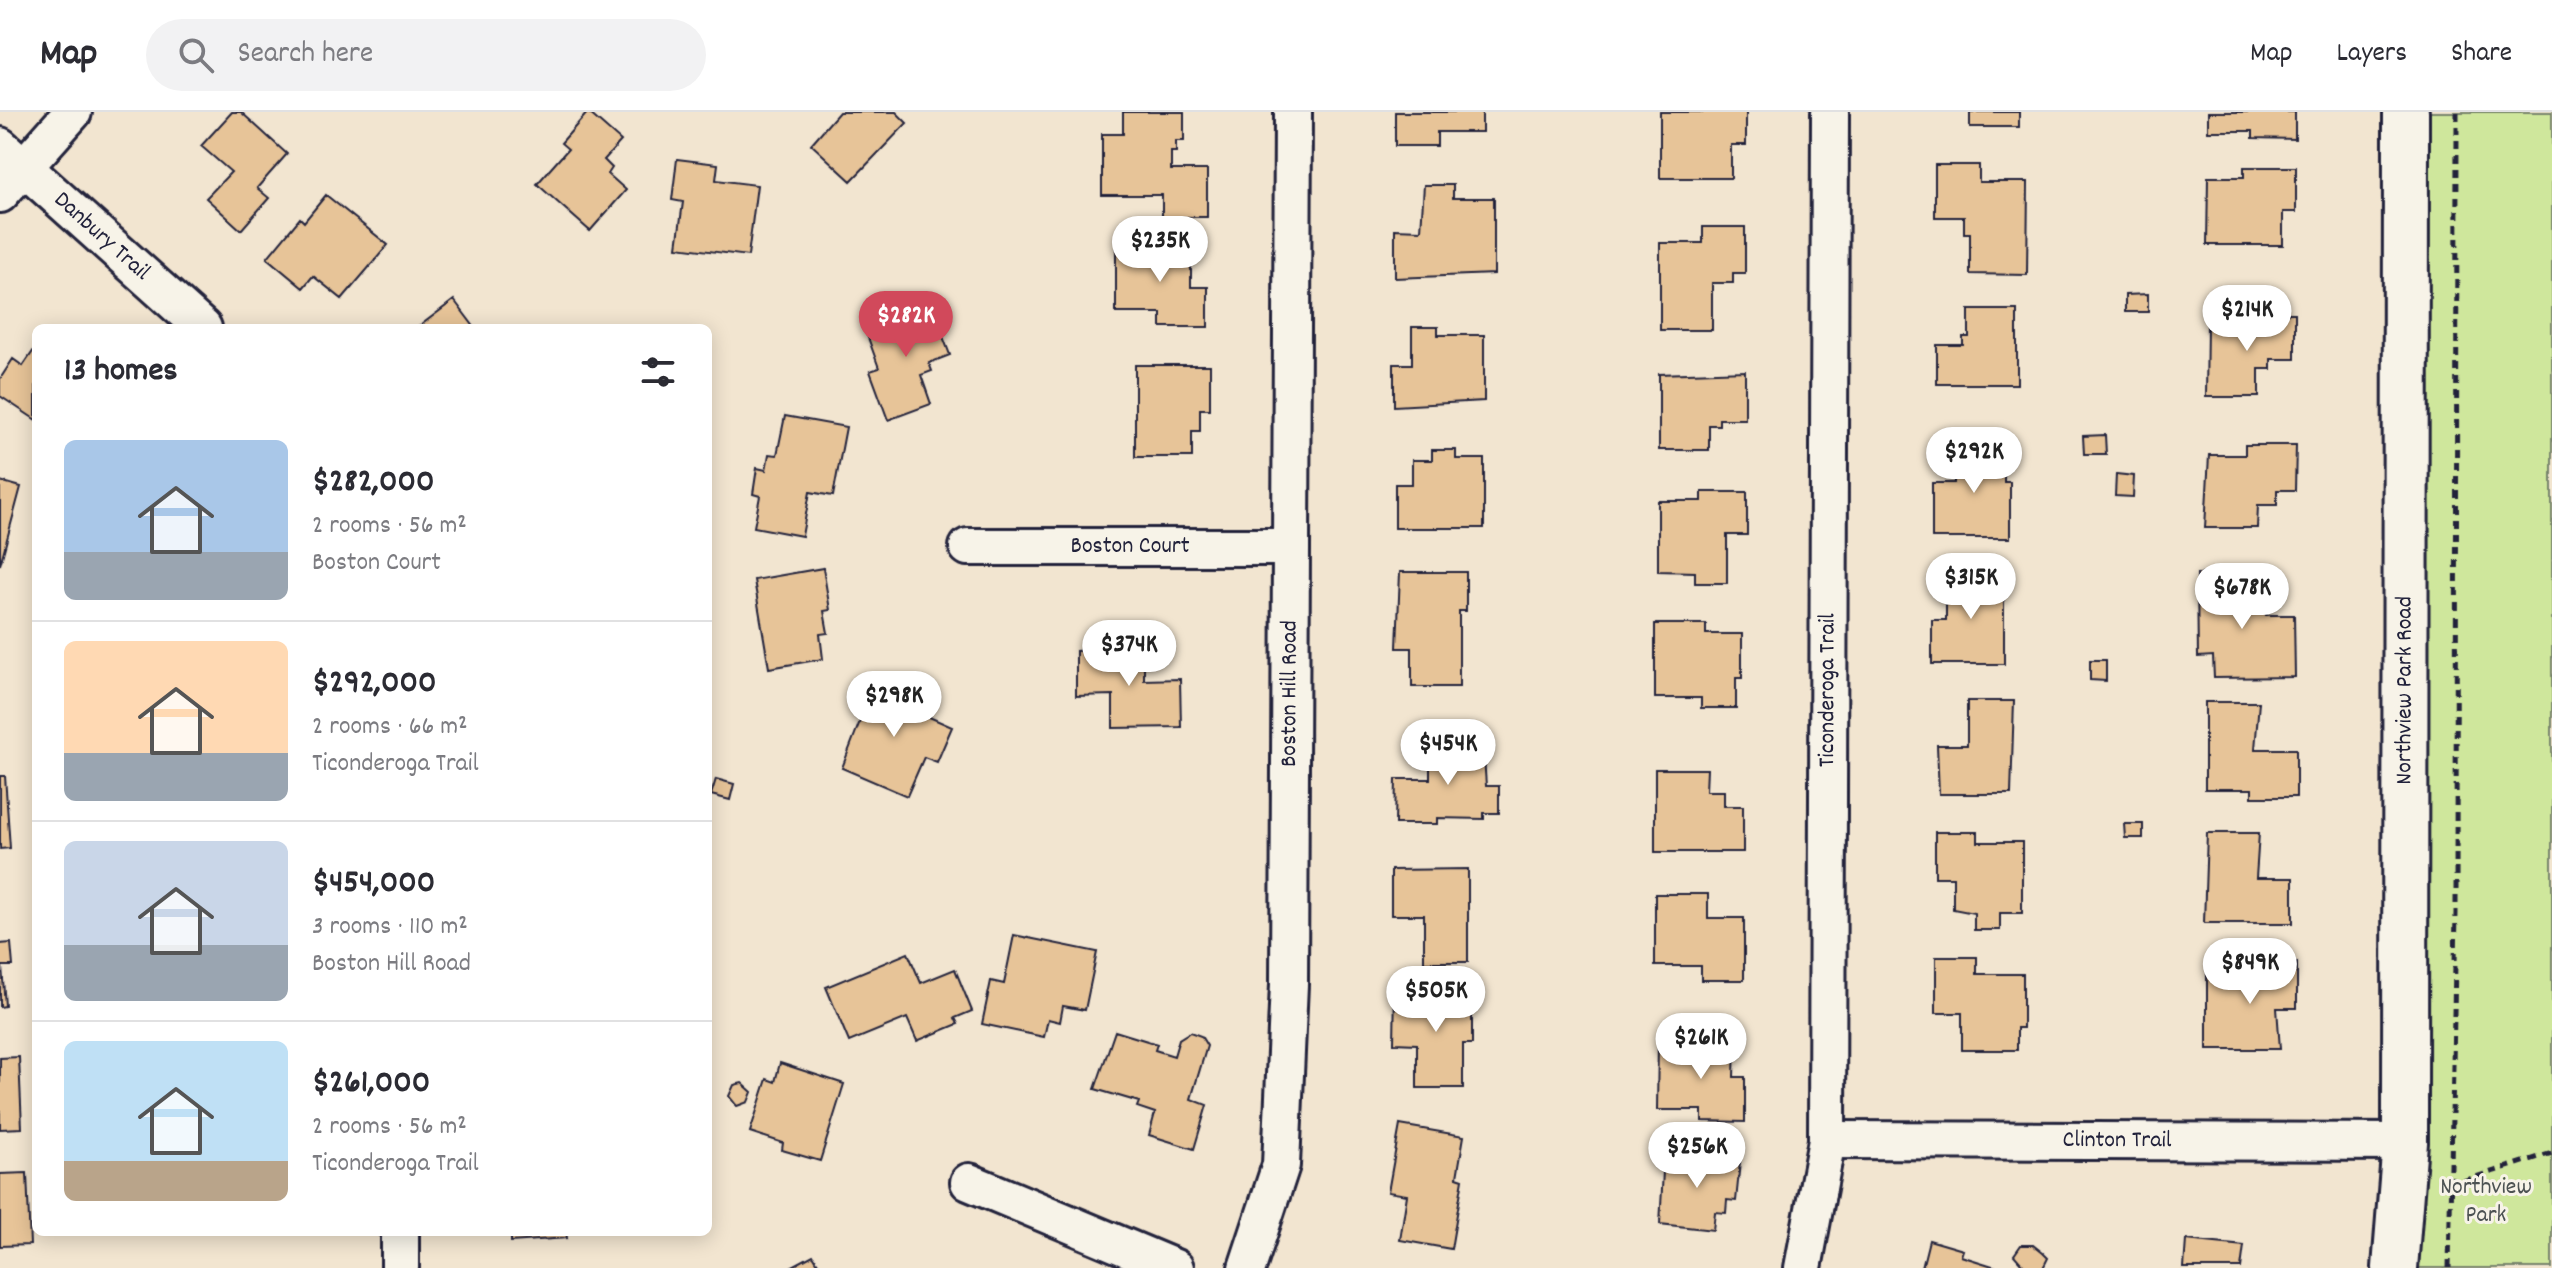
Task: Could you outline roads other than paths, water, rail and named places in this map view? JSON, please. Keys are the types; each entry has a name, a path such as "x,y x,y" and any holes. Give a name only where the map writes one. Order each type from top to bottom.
{"street":[{"path":"0,194 12,156 73,112"},
{"name":"Boston Hill Road","path":"1247,1268 1281,1165 1289,984 1293,112"},
{"name":"Ticonderoga Trail","path":"1803,1268 1827,1140 1830,112"},
{"name":"Northview Park Road","path":"2395,1268 2403,1164 2406,112"},
{"name":"Danbury Trail","path":"12,156 199,324"},
{"name":"Boston Court","path":"968,547 1291,547"},
{"name":"Clinton Trail","path":"1827,1140 2403,1164"},
{"path":"969,1182 1175,1268"},
{"path":"400,1236 400,1268"}],"park label":[{"name":"Northview Park","path":"2486,1202"}]}
